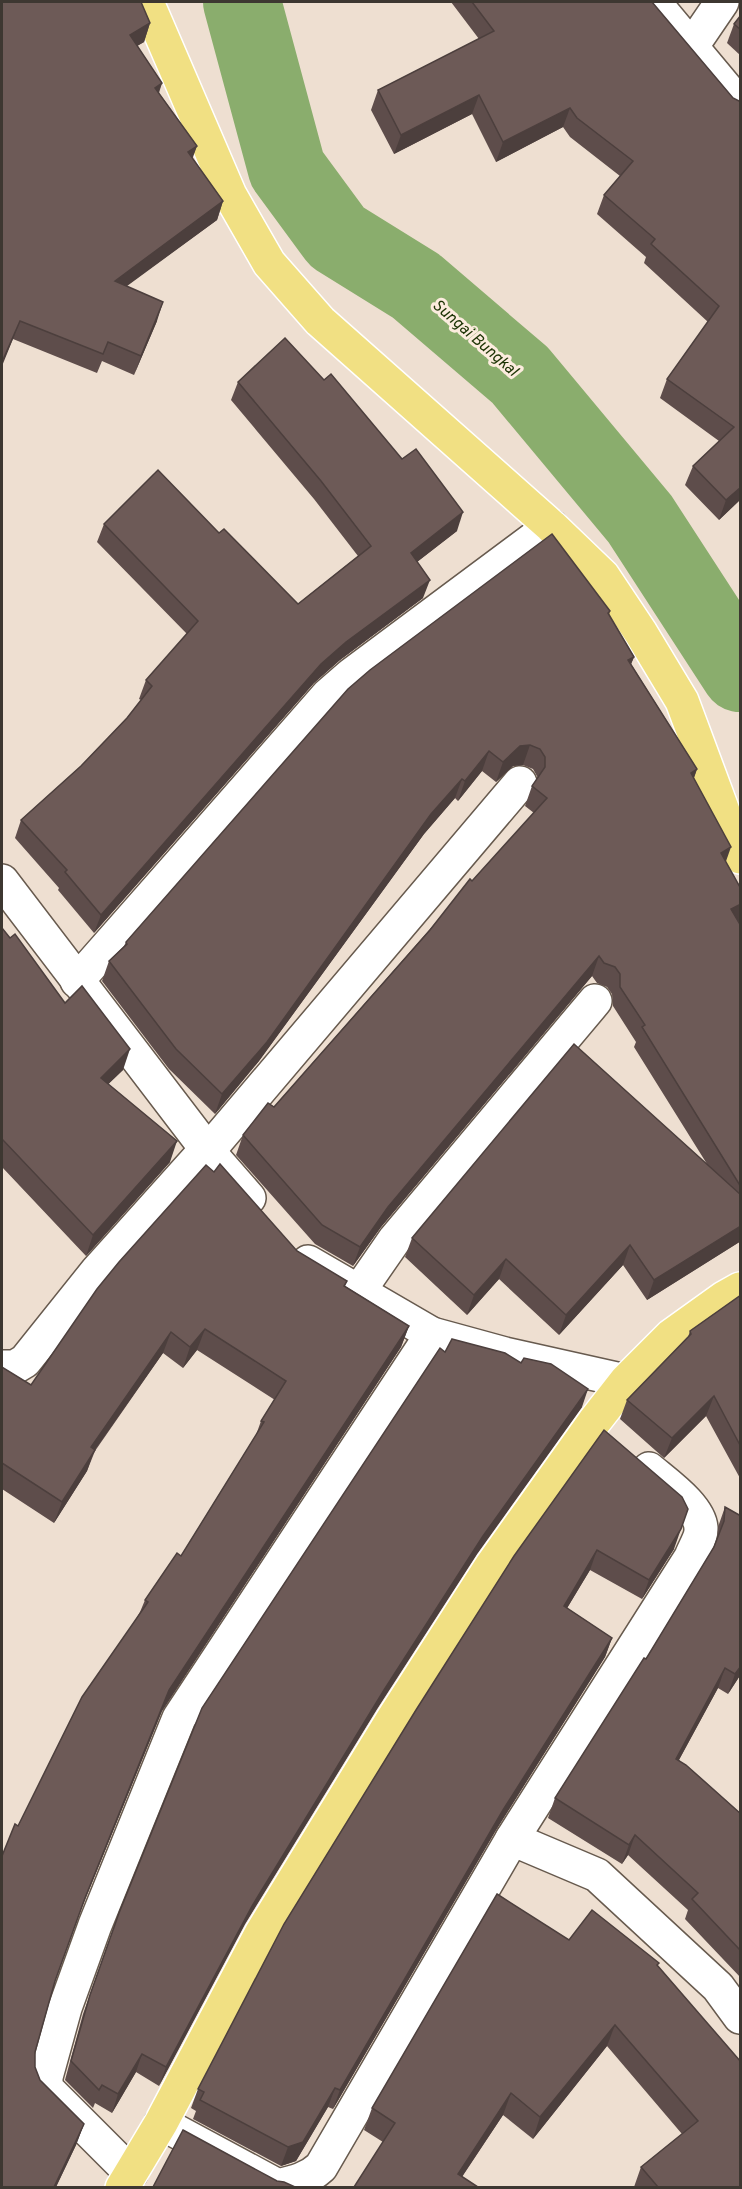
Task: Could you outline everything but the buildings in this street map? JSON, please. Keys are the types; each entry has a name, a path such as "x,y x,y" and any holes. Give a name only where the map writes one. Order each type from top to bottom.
{"main road":[{"path":"147,2 230,195 269,262 320,321 551,526 603,576 641,633 682,702 741,857"},
{"path":"126,2180 161,2123 261,1934 492,1565 626,1381 670,1336 724,1298 741,1289"}],"street":[{"path":"654,2 741,105"},
{"path":"692,46 722,2"},
{"path":"77,981 328,695 351,675 551,526"},
{"path":"2,1367 15,1366 26,1361 97,1271 203,1153 208,1151 520,783"},
{"path":"2,881 208,1151 303,1259 432,1334 505,1354 626,1381"},
{"path":"359,1291 395,1239 595,1001"},
{"path":"126,2180 46,2088 46,2077 65,2008 95,1925 179,1718 432,1334"},
{"path":"161,2123 279,2187 302,2180 321,2167 512,1839 691,1557 701,1530 698,1517 689,1504 594,1422"},
{"path":"512,1839 597,1875 718,1988 741,2017"}],"waterway":[{"name":"Sungai Bungkal","path":"242,2 287,169 337,237 416,286 520,375 640,519 740,673"}]}
